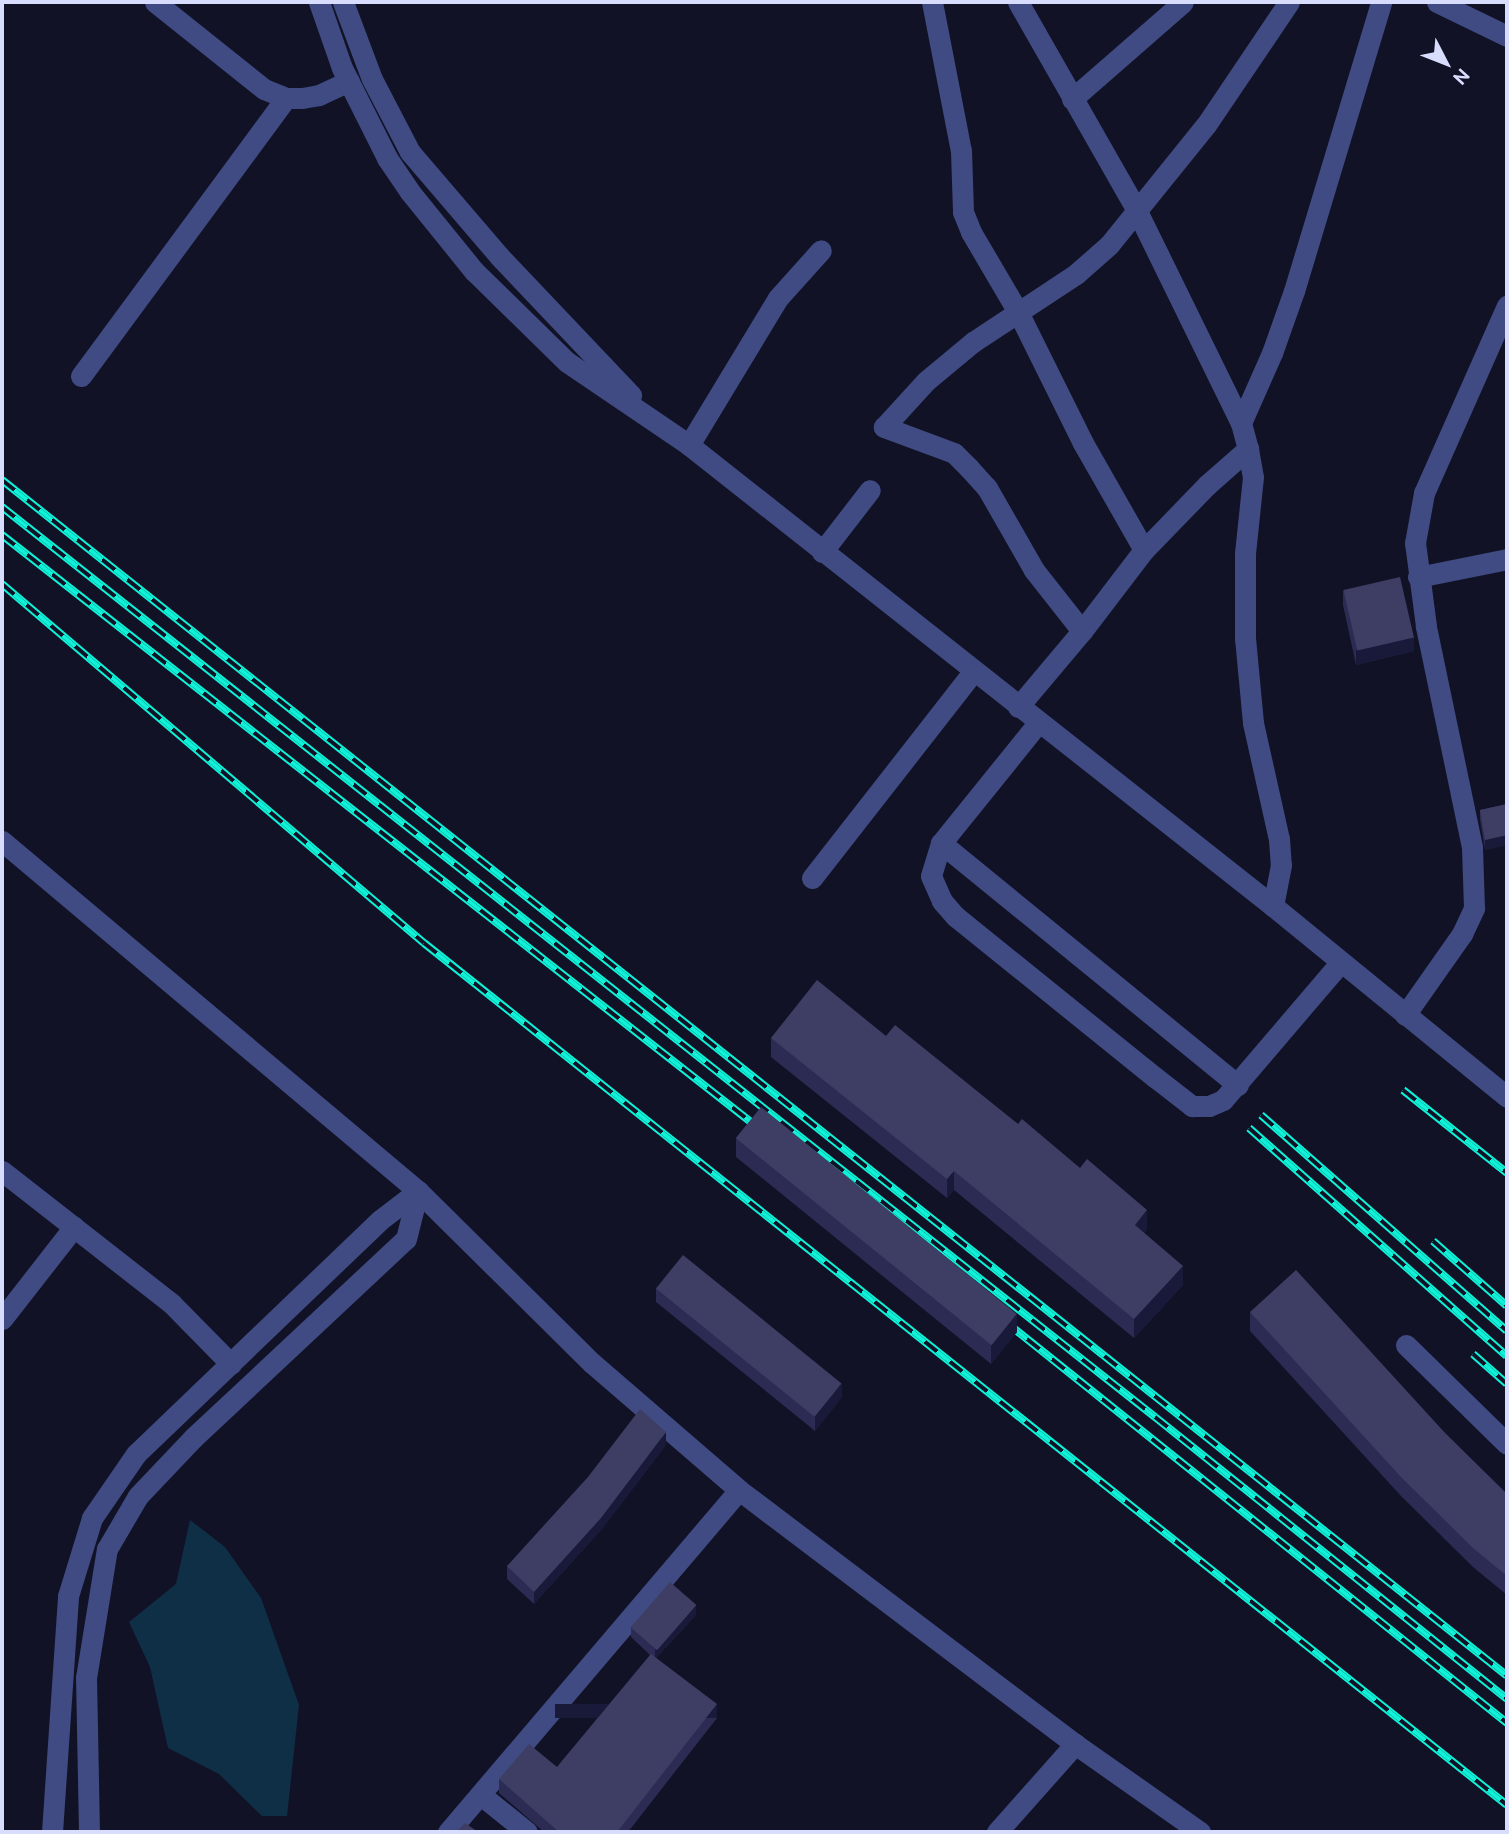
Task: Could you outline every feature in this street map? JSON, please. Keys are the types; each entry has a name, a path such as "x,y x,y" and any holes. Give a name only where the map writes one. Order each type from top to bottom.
{"street":[{"path":"155,2 264,89 286,98 318,95 349,81"},
{"path":"319,2 349,81 387,158 410,192 474,271 567,362 649,415 689,445 973,672 1273,906 1507,1097"},
{"path":"932,2 961,151 964,212 971,232 1018,312 1083,443 1144,550"},
{"path":"1018,2 1137,211 1241,423 1253,477 1245,553 1245,638 1252,723 1279,839 1281,865 1273,906"},
{"path":"1072,99 1183,2"},
{"path":"1082,631 1034,570 987,488 970,468 954,453 884,428 926,381 973,342 1076,274 1109,245 1206,125 1289,2"},
{"path":"1241,423 1294,291 1381,2"},
{"path":"1437,2 1507,36"},
{"path":"346,4 372,79 410,152 499,256 649,415"},
{"path":"1480,22 1507,25"},
{"path":"81,376 286,98"},
{"path":"689,445 778,298 821,250"},
{"path":"1405,1015 1462,934 1474,908 1472,847 1418,577 1415,544 1424,493 1507,306"},
{"path":"1018,707 1082,631 1144,550 1248,449"},
{"path":"822,552 870,490"},
{"path":"1418,577 1507,559"},
{"path":"812,878 973,672"},
{"path":"1038,723 941,843 931,876 942,901 986,943 1192,1106 1209,1107 1223,1100 1238,1085 1340,963"},
{"path":"2,841 418,1191 592,1363 739,1490 1075,1744 1200,1832"},
{"path":"941,843 1238,1085"},
{"path":"2,1171 172,1304 231,1364"},
{"path":"52,1832 68,1596 92,1518 136,1454 380,1220 418,1191"},
{"path":"89,1832 86,1678 107,1549 138,1496 193,1438 406,1239 418,1191"},
{"path":"2,1319 74,1227"},
{"path":"1406,1345 1507,1444"},
{"path":"448,1832 739,1490"},
{"path":"997,1832 1075,1744"},
{"path":"481,1795 527,1832"}],"water":[{"path":"190,1520 225,1547 261,1598 299,1705 287,1816 262,1816 219,1774 168,1748 150,1667 129,1622 176,1584"}],"building":[{"path":"1400,577 1414,637 1357,650 1343,590"},
{"path":"1507,804 1507,835 1485,840 1480,810"},
{"path":"817,980 886,1036 895,1025 1018,1124 1022,1119 1080,1168 1087,1159 1147,1210 1135,1225 1183,1266 1134,1319 954,1171 947,1179 771,1038"},
{"path":"761,1107 1017,1314 992,1345 736,1138"},
{"path":"683,1255 842,1383 814,1417 656,1288"},
{"path":"1296,1270 1446,1434 1507,1494 1507,1576 1473,1548 1401,1477 1250,1312"},
{"path":"640,1409 666,1432 601,1518 534,1592 507,1566 588,1477"},
{"path":"670,1582 696,1605 657,1650 631,1627"},
{"path":"651,1654 717,1704 617,1832 559,1832 499,1779 529,1744 557,1767"},
{"path":"465,1823 478,1832 455,1832"}],"railway":[{"path":"2,480 1507,1676"},
{"path":"2,507 1155,1417 1507,1699"},
{"path":"2,535 765,1133"},
{"path":"2,584 424,943 1507,1805"},
{"path":"1403,1090 1507,1173"},
{"path":"1261,1115 1507,1331"},
{"path":"1249,1128 1507,1356"},
{"path":"1433,1241 1507,1306"},
{"path":"1002,1319 1507,1723"},
{"path":"1473,1354 1507,1384"}]}
